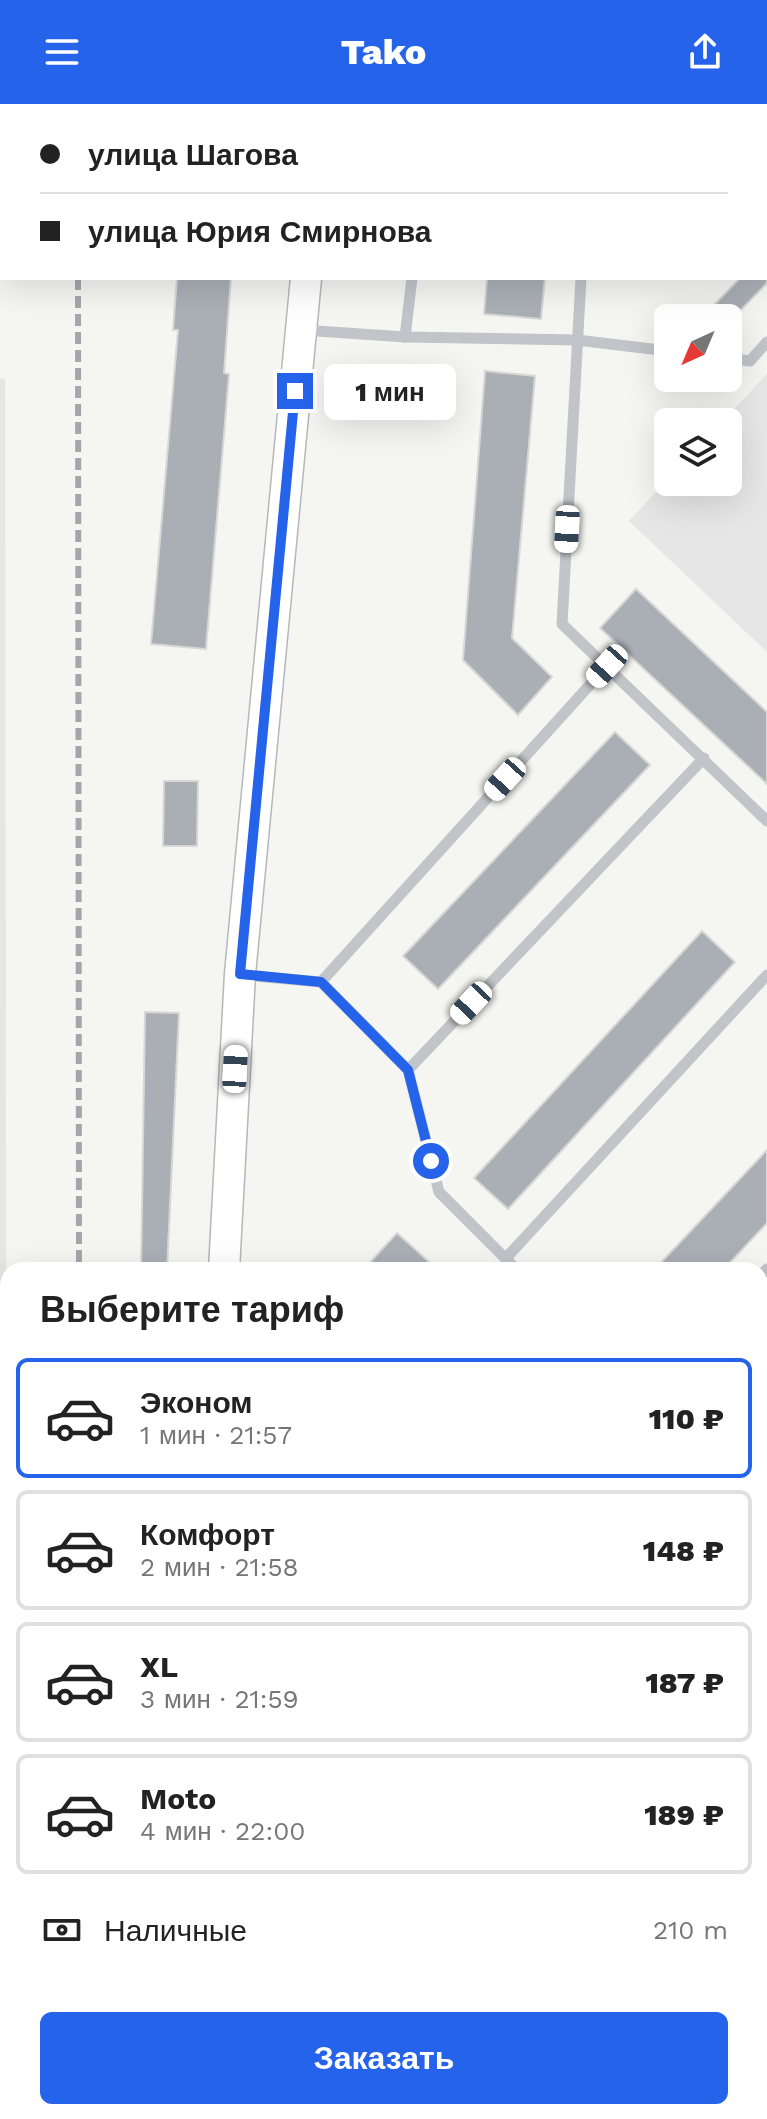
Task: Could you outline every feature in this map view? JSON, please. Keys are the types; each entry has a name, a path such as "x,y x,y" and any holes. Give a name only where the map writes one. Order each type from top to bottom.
{"main road":[{"path":"224,1262 240,974 306,280"}],"lane":[{"path":"405,337 412,280"},
{"path":"581,280 562,624 767,821"},
{"path":"301,330 405,337 577,340 654,349"},
{"path":"742,360 750,361 767,342"},
{"path":"321,982 607,666"},
{"path":"408,1070 704,758"},
{"path":"240,974 321,982 408,1070 439,1192 510,1262"},
{"path":"506,1258 767,975"}],"shaded area":[{"path":"767,374 767,652 629,521 654,494 742,496 742,408 735,408"},
{"path":"0,378 5,379 6,1262 0,1262"}],"building":[{"path":"177,280 231,280 224,373 229,374 206,649 151,644 178,330 173,330"},
{"path":"487,280 545,280 541,319 484,314"},
{"path":"738,280 767,280 742,309 742,304 715,304"},
{"path":"485,371 535,376 512,638 552,677 518,715 463,660"},
{"path":"636,589 767,712 767,784 600,628"},
{"path":"615,732 650,765 438,989 403,956"},
{"path":"164,781 198,781 197,846 163,846"},
{"path":"702,931 735,962 508,1209 474,1178"},
{"path":"145,1012 179,1013 167,1262 141,1262"},
{"path":"767,1150 767,1223 730,1262 662,1262"},
{"path":"397,1233 429,1262 370,1262"}],"railway":[{"path":"78,280 79,1262"}],"route":[{"path":"295,391 240,974 321,982 408,1070 431,1161"}]}
